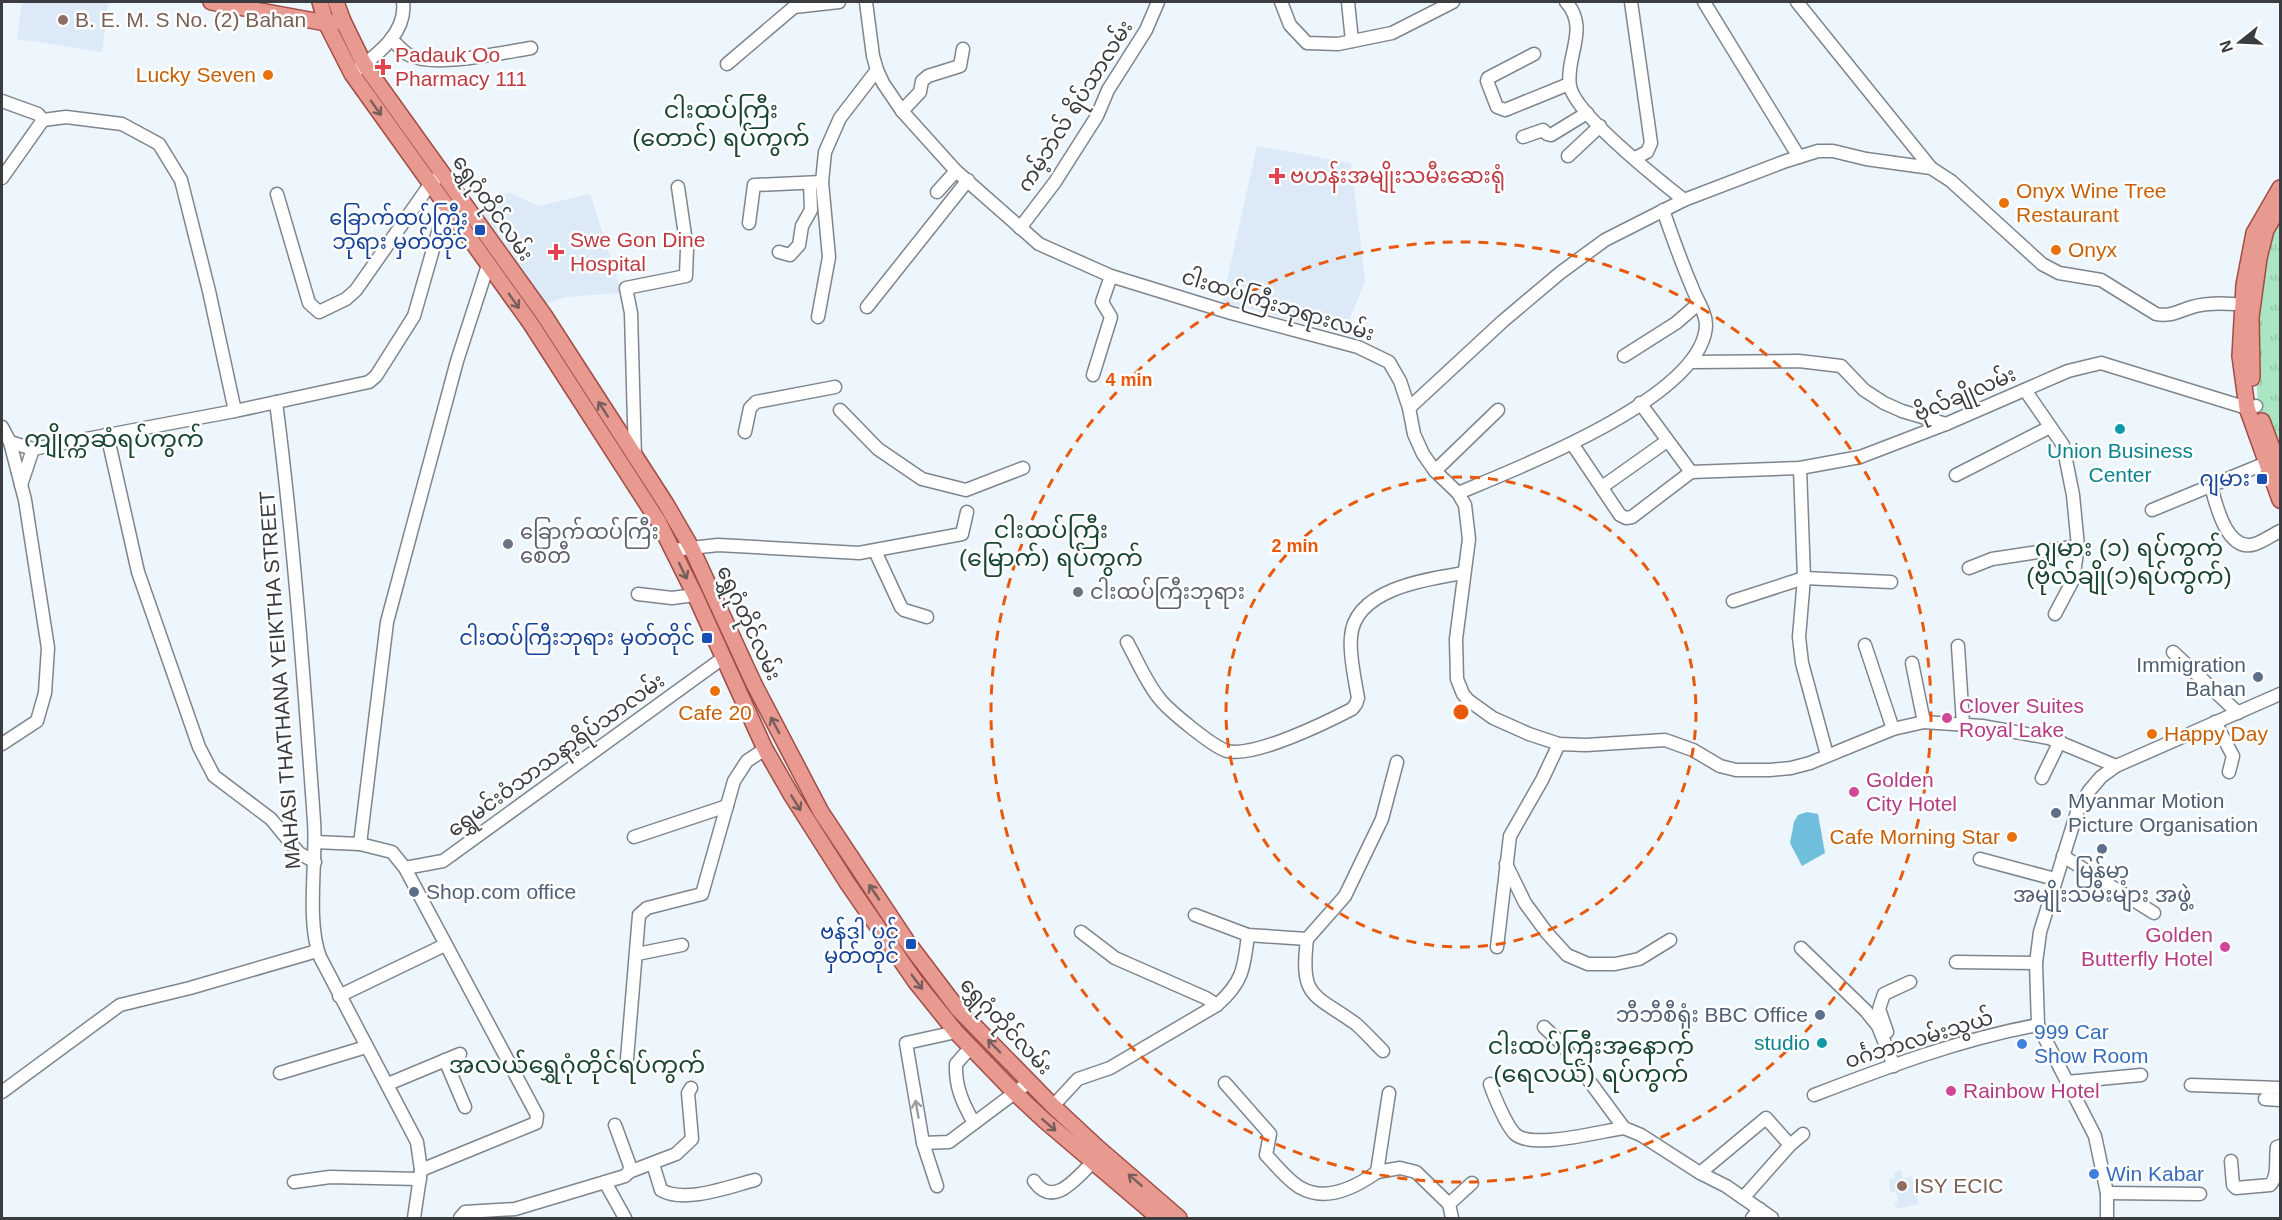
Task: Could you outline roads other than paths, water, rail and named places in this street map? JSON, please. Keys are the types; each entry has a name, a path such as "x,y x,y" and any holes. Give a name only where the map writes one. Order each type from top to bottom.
{"main road":[{"path":"211,2 326,23 343,21"},
{"name":"ရွှေဂုံတိုင်လမ်း","path":"320,2 326,23 352,74 437,178"},
{"name":"ရွှေဂုံတိုင်လမ်း","path":"336,2 364,64 437,178 544,315 666,504 691,547 754,684 821,812 908,943 951,999 1029,1082 1097,1148 1179,1218"},
{"path":"2247,306 2244,285 2254,233 2280,188"},
{"name":"ရွှေဂုံတိုင်လမ်း","path":"452,199 489,265 531,324 658,521 695,595 765,749 792,796 915,981 970,1048 1015,1093 1159,1218"},
{"path":"2280,206 2266,230 2247,306 2240,356 2251,407 2273,466 2280,500"}],"street":[{"path":"352,74 391,39 400,26 403,2"},
{"path":"727,64 794,7 839,2"},
{"name":"ငါးထပ်ကြီးဘုရားလမ်း","path":"867,2 873,56 883,83 902,111 956,171 1039,244 1111,276 1231,314 1358,347 1389,362 1395,370 1409,408 1414,434 1423,454 1435,471 1458,493 1465,505 1469,539 1455,662 1457,679 1463,694 1493,718 1559,744 1586,745 1665,740 1693,750 1721,766 1750,771 1791,768 1893,729 1924,722 1964,724 2060,741 2116,766"},
{"name":"ကမ့်ဘဲလ် ရိပ်သာလမ်း","path":"1020,228 1055,182 1097,116 1108,90 1146,30 1158,2"},
{"path":"1281,2 1290,25 1307,43 1338,44 1392,33 1436,5 1453,2"},
{"path":"1348,2 1352,41"},
{"path":"1566,2 1574,11 1577,22 1569,84 1574,98 1600,126 1660,182 1684,200"},
{"path":"1631,2 1651,143 1647,152 1635,158"},
{"path":"1704,2 1799,157"},
{"path":"1797,2 1930,168 1951,181 2042,264 2059,273 2101,280 2156,314 2165,316 2194,306 2247,306"},
{"path":"391,39 407,54 421,59 445,60 531,48"},
{"path":"902,111 920,92 922,81 928,76 960,66 963,49"},
{"path":"1534,54 1488,78 1487,81 1497,107 1505,110 1569,84"},
{"path":"779,252 790,255 799,245 802,226 811,210 825,152 840,118 878,70"},
{"path":"2,101 38,114 43,120"},
{"path":"1523,137 1541,130 1551,135 1587,113"},
{"path":"2,178 43,120 66,117 122,124 159,144 181,180 209,291 234,411"},
{"path":"1568,156 1600,126"},
{"path":"1409,408 1503,321 1560,273 1605,240 1684,200 1818,151 1833,151 1877,161 1930,168"},
{"path":"937,192 956,171"},
{"path":"277,194 306,294 315,310 319,312 332,307 356,290 437,178"},
{"path":"867,308 968,180"},
{"path":"749,223 754,185 816,182"},
{"path":"816,182 829,257 818,316"},
{"path":"635,458 631,313 626,288 686,276 688,272 687,249 678,187"},
{"path":"10,442 33,449 234,411 369,382 376,375 414,316 452,199"},
{"path":"1458,493 1573,444 1640,404 1692,362 1700,347 1706,327 1705,316 1698,304 1663,210"},
{"path":"360,843 387,622 457,361 489,265"},
{"path":"1093,375 1111,317 1101,302 1111,276"},
{"path":"1624,356 1676,323 1698,304"},
{"path":"1692,362 1799,361 1841,366 1864,390 1884,403 1902,411 1946,424"},
{"name":"ဗိုလ်ချိုလမ်း","path":"1691,472 1800,468 1860,457 1946,424 2068,371 2101,363 2251,407"},
{"path":"745,432 750,408 756,402 835,387"},
{"path":"2025,390 2062,446 2073,495 2078,546 2073,580 2055,614"},
{"name":"MAHASI THATHANA YEIKTHA STREET","path":"276,402 299,614 315,842 314,915 317,951 417,1142 421,1175 414,1218"},
{"path":"1573,444 1620,515 1626,518 1632,517 1691,472 1640,404"},
{"path":"840,410 878,450 922,479 966,490 1023,468"},
{"path":"1435,471 1498,410"},
{"path":"2,427 10,442 25,500 48,648 45,693 37,721 2,744"},
{"path":"1956,475 2050,427"},
{"path":"108,434 138,572 199,747 214,776 271,819 299,853 315,862"},
{"path":"1602,487 1667,441"},
{"path":"20,486 33,449"},
{"path":"2152,510 2211,486 2273,466"},
{"path":"1800,468 1804,578 1799,637 1802,663 1827,755"},
{"path":"2211,486 2223,524 2238,542 2254,544 2280,531"},
{"path":"673,550 718,545 848,553 874,551 962,534 967,512"},
{"path":"1969,567 1992,559 2078,546"},
{"path":"874,551 901,607 927,618"},
{"path":"1127,642 1159,699 1200,734 1227,751 1242,752 1306,732 1352,709 1358,698 1350,636 1360,611 1380,595 1407,585 1464,573"},
{"path":"1733,601 1804,578 1892,582"},
{"path":"638,594 672,598 695,595"},
{"path":"1865,645 1893,729"},
{"path":"1958,646 1964,724"},
{"path":"2173,652 2238,713"},
{"name":"ရွှေမင်းဝံသာသနာ့ရိပ်သာလမ်း","path":"405,868 443,861 723,658"},
{"path":"1912,663 1924,722"},
{"path":"2107,1218 2108,1193 2096,1136 2038,1025 2036,963 2040,932 2077,812 2089,791 2101,777 2116,766 2280,694"},
{"path":"2216,722 2234,756 2229,772"},
{"path":"2042,778 2060,741"},
{"path":"1497,947 1510,836 1542,780 1559,744"},
{"path":"627,1059 639,915 643,910 702,894 734,781 747,761 765,749"},
{"path":"1383,1051 1357,1025 1324,1005 1309,989 1304,967 1307,939 1345,896 1382,819 1397,762"},
{"path":"634,837 727,806"},
{"path":"294,1182 330,1177 421,1175 536,1123 537,1115 405,868 392,852 360,843 315,842"},
{"path":"2063,856 2154,913"},
{"path":"1980,859 2055,879"},
{"path":"1506,864 1525,903 1567,955 1588,964 1614,964 1639,960 1670,940"},
{"path":"1196,915 1248,935 1307,939"},
{"path":"1081,932 1114,958 1206,998 1217,1005"},
{"path":"1053,1106 1078,1079 1110,1068 1217,1005 1230,992 1243,971 1248,935"},
{"path":"339,996 445,945"},
{"path":"637,954 682,945"},
{"path":"1801,948 1866,1011 1878,1026 1898,1064"},
{"path":"2,1092 120,1005 190,988 317,951"},
{"path":"1956,962 2036,963"},
{"path":"1898,1064 1879,1009 1884,994 1910,982"},
{"name":"ဝင်္ဂဘာလမ်းသွယ်","path":"1814,1095 1964,1043 2038,1025"},
{"path":"1544,1027 1574,1059 1624,1128 1641,1135 1700,1173 1726,1186 1743,1198 1756,1214 1772,1218"},
{"path":"937,1186 923,1143 906,1043 956,1032"},
{"path":"280,1073 366,1047"},
{"path":"970,1048 956,1064 956,1074 961,1101 974,1123"},
{"path":"388,1084 460,1054"},
{"path":"445,1060 465,1107"},
{"path":"2067,1082 2141,1076"},
{"path":"923,1143 949,1142 1029,1082"},
{"path":"1225,1083 1270,1134 1266,1155 1299,1187 1314,1193 1330,1194 1361,1184 1377,1172 1400,1168 1416,1172 1449,1204 1452,1218"},
{"path":"1490,1084 1510,1127 1521,1138 1545,1141 1624,1128"},
{"path":"2191,1085 2280,1088"},
{"path":"460,1218 465,1212 515,1209 625,1176 629,1172 676,1154 692,1139 688,1093 691,1088"},
{"path":"1377,1172 1389,1093"},
{"path":"2265,1099 2280,1100"},
{"path":"1700,1173 1766,1118 1790,1145"},
{"path":"615,1125 630,1166 629,1172"},
{"path":"1743,1198 1790,1145 1803,1134"},
{"path":"2231,1161 2233,1185 2236,1188 2270,1185 2274,1182 2277,1147 2280,1146"},
{"path":"1034,1181 1045,1192 1053,1194 1066,1187 1093,1162"},
{"path":"653,1164 661,1190 672,1194 703,1193 755,1180"},
{"path":"604,1182 625,1218"},
{"path":"1449,1204 1472,1183"},
{"path":"2108,1193 2200,1194"}],"water":[{"path":"1807,812 1818,814 1825,853 1802,866 1790,843 1794,822 1798,815"}],"place":[{"name":"B. E. M. S No. (2) Bahan","path":"63,20"},
{"name":"Padauk Oo Pharmacy 111","path":"383,67"},
{"name":"Lucky Seven","path":"268,75"},
{"name":"ဗဟန်းအမျိုးသမီးဆေးရုံ","path":"1277,176"},
{"name":"Onyx Wine Tree Restaurant","path":"2004,203"},
{"name":"ခြောက်ထပ်ကြီး ဘုရား မှတ်တိုင်","path":"480,230"},
{"name":"Onyx","path":"2056,250"},
{"name":"Swe Gon Dine Hospital","path":"556,252"},
{"name":"Union Business Center","path":"2120,429"},
{"name":"ဂျမား","path":"2262,479"},
{"name":"ခြောက်ထပ်ကြီး စေတီ","path":"508,544"},
{"name":"ငါးထပ်ကြီးဘုရား","path":"1078,592"},
{"name":"ငါးထပ်ကြီးဘုရား မှတ်တိုင်","path":"707,638"},
{"name":"Immigration Bahan","path":"2258,677"},
{"name":"Cafe 20","path":"715,691"},
{"name":"Clover Suites Royal Lake","path":"1947,718"},
{"name":"Happy Day","path":"2152,734"},
{"name":"Golden City Hotel","path":"1854,792"},
{"name":"Myanmar Motion Picture Organisation","path":"2056,813"},
{"name":"Cafe Morning Star","path":"2012,837"},
{"name":"မြန်မာ့ အမျိုးသမီးများ အဖွဲ့","path":"2102,849"},
{"name":"Shop.com office","path":"414,892"},
{"name":"ဗန်ဒါ ပင် မှတ်တိုင်","path":"911,944"},
{"name":"Golden Butterfly Hotel","path":"2225,947"},
{"name":"ဘီဘီစီရုံး BBC Office","path":"1820,1015"},
{"name":"studio","path":"1822,1043"},
{"name":"999 Car Show Room","path":"2022,1044"},
{"name":"Rainbow Hotel","path":"1951,1091"},
{"name":"Win Kabar","path":"2094,1174"},
{"name":"ISY ECIC","path":"1902,1186"}],"district":[{"name":"ငါးထပ်ကြီး (တောင်) ရပ်ကွက်","path":"721,124"},
{"name":"ကျိုက္ကဆံရပ်ကွက်","path":"114,439"},
{"name":"ငါးထပ်ကြီး (မြောက်) ရပ်ကွက်","path":"1051,544"},
{"name":"ဂျမား (၁) ရပ်ကွက် (ဗိုလ်ချို(၁)ရပ်ကွက်)","path":"2129,562"},
{"name":"ငါးထပ်ကြီးအနောက် (ရေလယ်) ရပ်ကွက်","path":"1591,1060"},
{"name":"အလယ်ရွှေဂုံတိုင်ရပ်ကွက်","path":"577,1065"}]}
